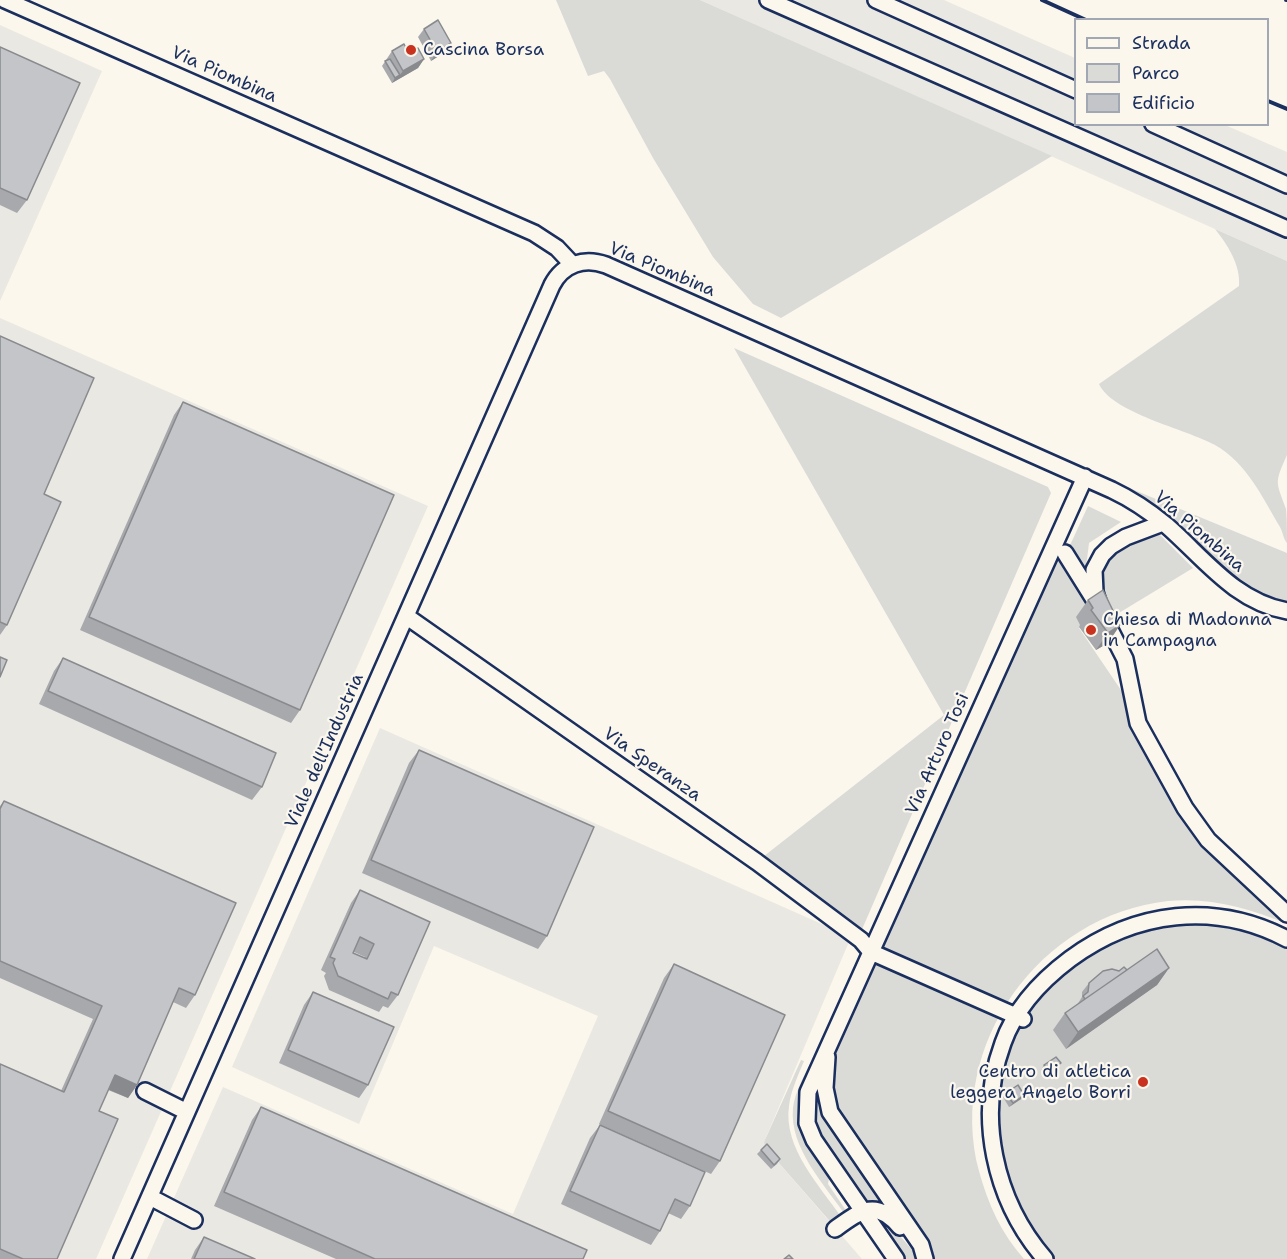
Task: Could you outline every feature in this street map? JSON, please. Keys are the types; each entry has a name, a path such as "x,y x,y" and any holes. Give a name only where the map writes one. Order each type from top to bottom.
{"street":[{"name":"Via Piombina","path":"5,0 534,233 554,246 573,265 591,261 613,268 1085,477 1134,501 1163,523 1242,595 1264,605 1287,611"},
{"path":"768,0 1287,229"},
{"path":"876,0 1074,89"},
{"path":"1157,126 1287,185"},
{"name":"Viale dell'Industria","path":"122,1259 552,285 559,274 573,265"},
{"name":"Via Arturo Tosi","path":"896,1259 814,1140 807,1123 808,1092 815,1072 829,1048 1085,477"},
{"path":"1102,614 1095,592 1094,570 1102,555 1126,537 1163,523"},
{"path":"1065,553 1102,614 1125,659 1138,723 1185,808 1208,840 1287,914"},
{"name":"Via Speranza","path":"406,616 757,862 861,940 871,952 1020,1018"},
{"path":"1045,1259 1028,1237 1006,1194 996,1163 990,1128 990,1095 1003,1042 1036,990 1062,965 1102,937 1142,921 1188,915 1227,918 1260,926 1287,939"},
{"name":"Via Arturo Tosi","path":"829,1048 825,1088 830,1112 924,1256"},
{"path":"145,1091 187,1112"},
{"path":"150,1197 194,1220"},
{"path":"835,1229 862,1210"},
{"name":"Via Arturo Tosi","path":"862,1210 876,1210 890,1216 912,1245 924,1256"}],"shaded area":[{"path":"700,0 944,0 1074,58 1074,126 1227,126 1287,152 1287,261"},
{"path":"0,25 102,71 0,301"},
{"path":"0,318 428,506 96,1259 0,1259"},
{"path":"380,728 851,937 764,1142 765,1147 862,1259 147,1259 223,1087 513,1214 598,1016 434,946 359,1124 232,1067"}],"green space":[{"path":"556,0 700,0 1052,156 781,318 753,304 713,257 653,158 610,79 604,71 588,76"},
{"path":"1215,229 1287,261 1287,455 1278,482 1286,509 1287,543 1253,481 1226,452 1202,439 1119,404 1099,384 1239,286 1238,270 1228,248"},
{"path":"734,348 1048,487 1051,493 860,934 759,860 944,715"},
{"path":"1105,478 1287,553 1287,603 1268,597 1237,580 1164,514 1140,497"},
{"path":"1088,506 1121,522 1089,543 1085,575 1066,554"},
{"path":"1154,529 1193,568 1109,619 1100,587 1100,570 1105,556"},
{"path":"1058,551 1091,607 1079,628 1127,699 1185,808 1287,914 1287,924 1258,913 1214,902 1168,901 1122,911 1080,931 1043,959 1013,994 991,1034 977,1078 972,1124 979,1171 987,1195 996,1218 1024,1259 930,1259 840,1120 831,1097 832,1060"},
{"name":"Centro di atletica leggera Angelo Borri","path":"1188,922 1239,930 1287,949 1287,1259 1053,1259 1024,1220 1006,1177 998,1133 1000,1088 1011,1045 1033,1005 1064,970 1105,943 1125,935"},
{"path":"801,1060 804,1061 793,1089 789,1106 789,1122 797,1151 805,1166 842,1218 834,1226 765,1147 764,1142"},
{"path":"810,1064 814,1066 804,1091 830,1172 828,1184 847,1212 846,1216 802,1152 793,1123 794,1102"},
{"path":"817,1082 888,1207 864,1204 825,1147 814,1116 813,1100"},
{"path":"875,1215 893,1229 918,1255 919,1259 902,1259 874,1219"}],"building":[{"path":"438,20 451,43 437,52 424,29"},
{"path":"404,44 409,53 418,48 424,59 403,71 392,51"},
{"path":"0,47 80,83 27,200 0,188"},
{"path":"390,59 400,75 395,78 385,61"},
{"path":"0,336 94,378 44,494 61,502 7,625 0,622"},
{"path":"183,402 394,495 300,710 89,617"},
{"path":"1103,590 1120,625 1108,633 1091,610 1093,608 1088,600"},
{"path":"0,657 7,660 0,677"},
{"path":"63,658 276,753 262,787 48,691"},
{"path":"419,750 594,827 547,936 371,860"},
{"path":"4,801 236,903 195,995 179,988 137,1085 115,1075 99,1111 118,1119 57,1259 23,1259 0,1249 0,1064 64,1092 102,1006 0,961 0,809"},
{"path":"360,890 430,922 398,995 391,992 388,999 338,976 333,963 335,959 330,957","holes":["360,937 374,944 367,959 353,953"]},
{"path":"1157,949 1169,968 1078,1032 1065,1013"},
{"path":"674,964 785,1015 720,1161 608,1111"},
{"path":"1124,967 1127,970 1085,999 1083,996 1088,992 1089,983 1103,971 1112,969 1119,971"},
{"path":"313,992 394,1027 368,1085 288,1050"},
{"path":"1056,1057 1061,1063 1049,1071 1044,1065"},
{"path":"1018,1085 1024,1095 1013,1103 1006,1093"},
{"path":"261,1107 587,1250 583,1259 375,1259 224,1192"},
{"path":"600,1125 705,1172 690,1206 675,1199 660,1231 570,1191"},
{"path":"767,1144 780,1159 774,1165 761,1150"},
{"path":"204,1237 255,1259 194,1259"}],"railway":[{"path":"1042,0 1082,18"},
{"path":"1269,101 1287,109"}],"place":[{"name":"Cascina Borsa","path":"411,50"},
{"name":"Chiesa di Madonna in Campagna","path":"1091,630"},
{"name":"Centro di atletica leggera Angelo Borri","path":"1143,1082"}]}
